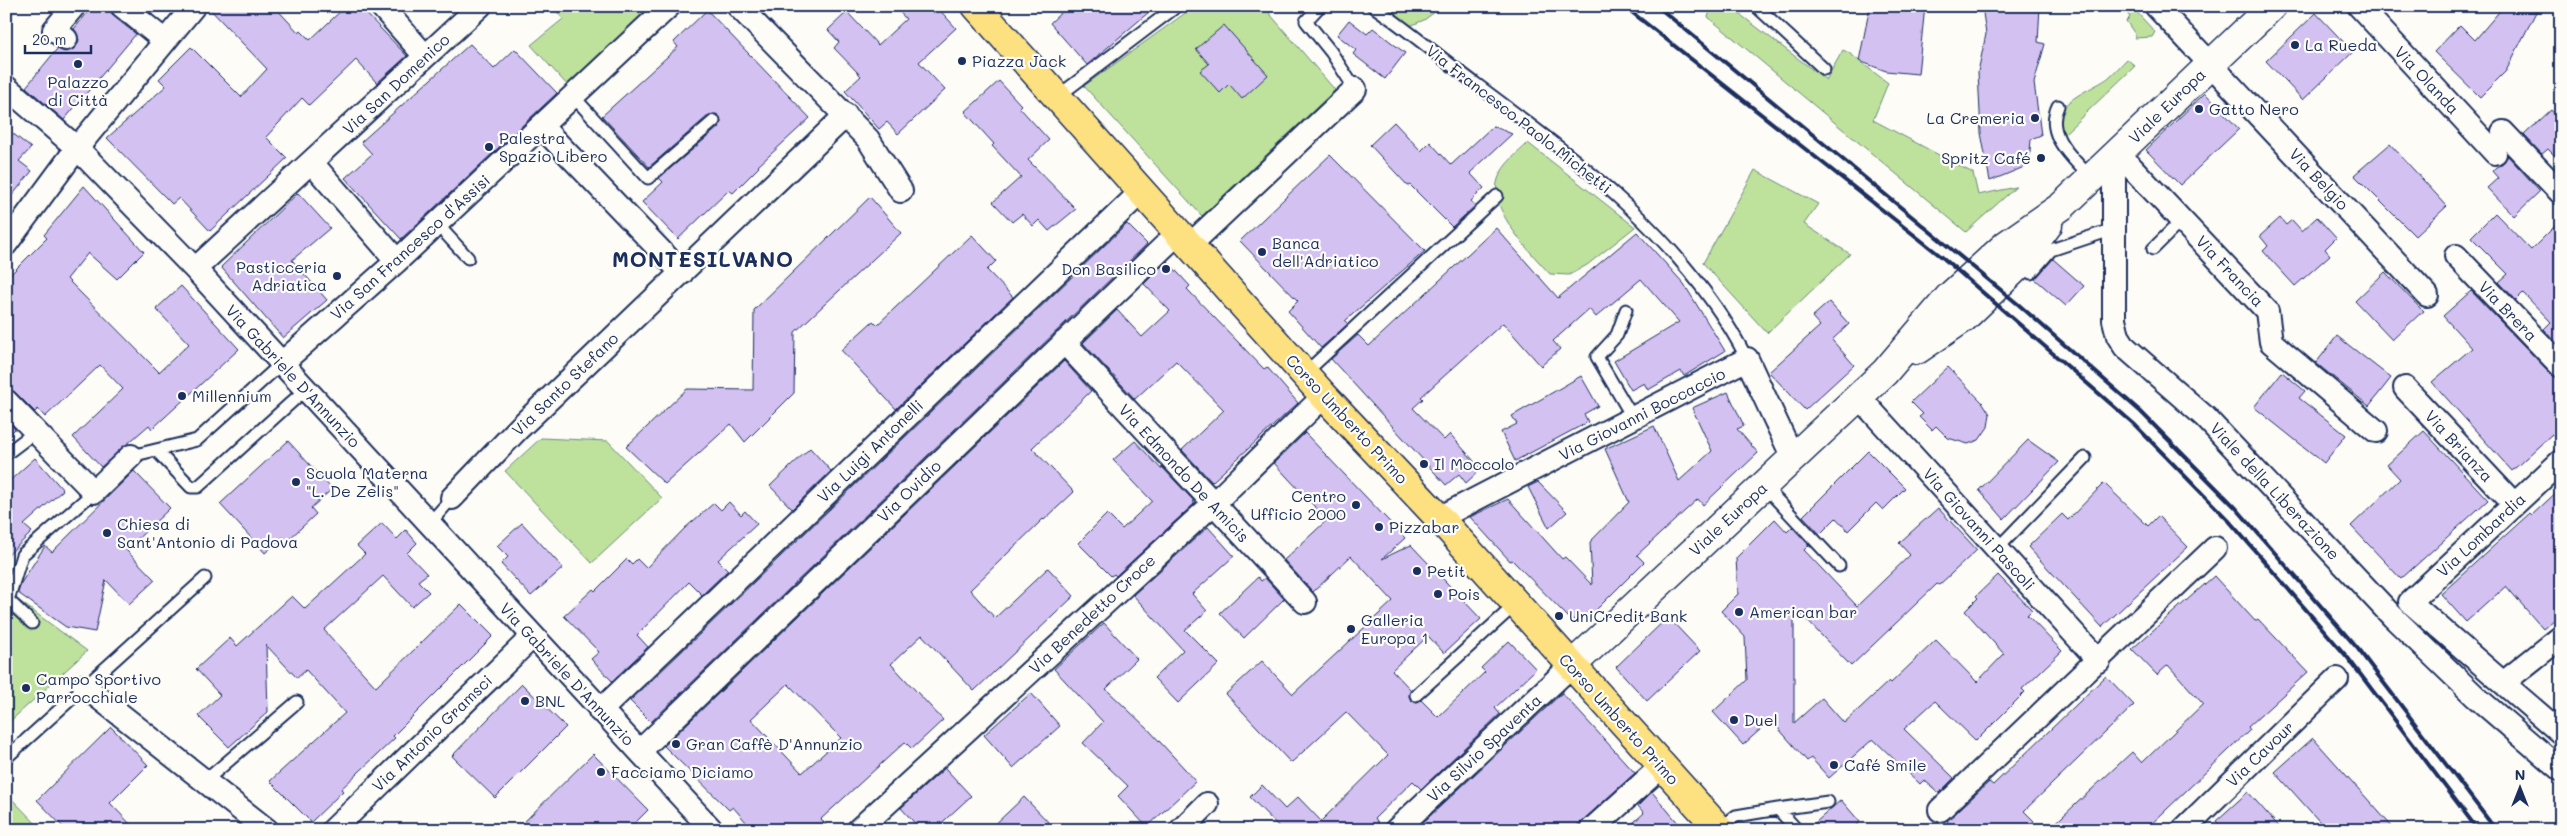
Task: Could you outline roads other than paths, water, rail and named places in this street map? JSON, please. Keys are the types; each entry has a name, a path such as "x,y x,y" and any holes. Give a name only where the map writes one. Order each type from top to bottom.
{"main road":[{"name":"Corso Umberto Primo","path":"976,6 1141,192 1185,238 1304,374 1439,518 1719,829"}],"street":[{"path":"66,39 54,30 74,6"},
{"path":"122,6 165,41"},
{"path":"6,244 77,148 194,6"},
{"path":"381,6 425,56"},
{"name":"Via San Domenico","path":"195,269 480,6"},
{"name":"Via San Francesco d'Assisi","path":"282,363 397,261 670,6"},
{"path":"738,6 868,139 901,191"},
{"name":"Via Belgio","path":"2156,6 2427,295"},
{"name":"Viale Europa","path":"1571,666 1885,372 1964,318 2016,268 2062,206 2272,6"},
{"name":"Via Olanda","path":"2359,6 2495,153"},
{"name":"Via Gabriele D'Annunzio","path":"6,87 77,148 195,269 532,637 712,830"},
{"path":"1185,238 1355,89"},
{"name":"Via Santo Stefano","path":"452,498 514,434 846,115"},
{"path":"541,126 682,273"},
{"path":"2503,132 2561,193"},
{"name":"Via Francia","path":"2116,155 2182,220 2267,311 2271,342 2376,431"},
{"name":"Viale della Liberazione","path":"2116,155 2114,320 2118,336 2125,347 2205,417 2394,617 2476,697 2561,770"},
{"path":"312,163 397,261"},
{"name":"Via Luigi Antonelli","path":"600,710 1141,192"},
{"name":"Via Ovidio","path":"640,751 1064,342 1185,238"},
{"name":"Via Brera","path":"2456,256 2561,366"},
{"name":"Via Edmondo De Amicis","path":"1064,342 1212,505 1305,602"},
{"path":"1747,359 1793,458"},
{"name":"Via Giovanni Boccaccio","path":"1439,518 1747,359"},
{"name":"Via Brianza","path":"2405,388 2514,504"},
{"name":"Via Benedetto Croce","path":"858,830 1212,505 1324,396"},
{"name":"Via Giovanni Pascoli","path":"1859,397 2099,661"},
{"path":"6,402 94,492 131,456"},
{"name":"Via Lombardia","path":"2502,683 2410,602 2561,461"},
{"path":"1940,810 2099,661 2215,548"},
{"name":"Via Antonio Gramsci","path":"333,830 532,637"},
{"path":"2561,637 2502,683 2561,733"},
{"name":"Via Silvio Spaventa","path":"1396,830 1571,666"},
{"name":"Via Cavour","path":"2183,830 2338,679"},
{"path":"84,686 267,830"},
{"path":"1591,830 1662,766"},
{"path":"1184,829 1207,804"}],"lane":[{"path":"1057,97 1177,6"},
{"path":"1320,6 1306,22 1331,52 1355,89"},
{"name":"Via Francesco Paolo Michetti","path":"1373,6 1526,121 1613,192 1689,271 1738,340 1747,359"},
{"path":"1756,6 1824,69"},
{"path":"573,96 648,178 714,121"},
{"path":"2058,106 2053,121 2058,139 2091,178"},
{"path":"1304,374 1497,196"},
{"path":"2153,249 2182,220"},
{"path":"437,224 468,258"},
{"path":"2031,273 2051,250 2114,230"},
{"path":"1626,310 1617,335 1597,357 1633,418"},
{"path":"131,456 197,440 282,363"},
{"path":"156,450 191,487 198,487 306,389"},
{"path":"6,454 35,432"},
{"path":"1997,549 2085,458"},
{"path":"1763,485 1839,566"},
{"path":"32,623 8,600 22,555 94,492"},
{"path":"429,524 452,498"},
{"path":"6,758 205,578"},
{"path":"1416,695 1516,604"},
{"path":"205,781 297,702"},
{"path":"1719,829 1736,816 1828,802"},
{"path":"1778,809 1796,830"}],"water":[{"path":"6,6 13,6 12,20 6,27"}],"railway":[{"path":"1624,6 1942,257 2134,424 2230,522 2348,658 2478,830"},
{"path":"1657,6 2019,305 2141,412 2236,508 2358,649 2496,830"}],"place":[{"name":"La Rueda","path":"2295,45"},
{"name":"Piazza Jack","path":"962,61"},
{"name":"Palazzo di Città","path":"78,64"},
{"name":"Gatto Nero","path":"2199,109"},
{"name":"La Cremeria","path":"2035,118"},
{"name":"Palestra Spazio Libero","path":"489,147"},
{"name":"Spritz Café","path":"2041,158"},
{"name":"Banca dell'Adriatico","path":"1262,252"},
{"name":"Don Basilico","path":"1166,269"},
{"name":"Pasticceria Adriatica","path":"337,276"},
{"name":"Millennium","path":"182,396"},
{"name":"Il Moccolo","path":"1424,464"},
{"name":"Scuola Materna \"L. De Zelis\"","path":"296,482"},
{"name":"Centro Ufficio 2000","path":"1356,505"},
{"name":"Pizzabar","path":"1379,527"},
{"name":"Chiesa di Sant'Antonio di Padova","path":"107,533"},
{"name":"Petit","path":"1417,571"},
{"name":"Pois","path":"1438,594"},
{"name":"American bar","path":"1739,612"},
{"name":"UniCredit Bank","path":"1559,616"},
{"name":"Galleria Europa 1","path":"1351,629"},
{"name":"Campo Sportivo Parrocchiale","path":"26,688"},
{"name":"BNL","path":"525,701"},
{"name":"Duel","path":"1734,720"},
{"name":"Gran Caffè D'Annunzio","path":"676,744"},
{"name":"Café Smile","path":"1834,765"},
{"name":"Facciamo Diciamo","path":"601,772"}],"district":[{"name":"MONTESILVANO","path":"703,260"}]}
